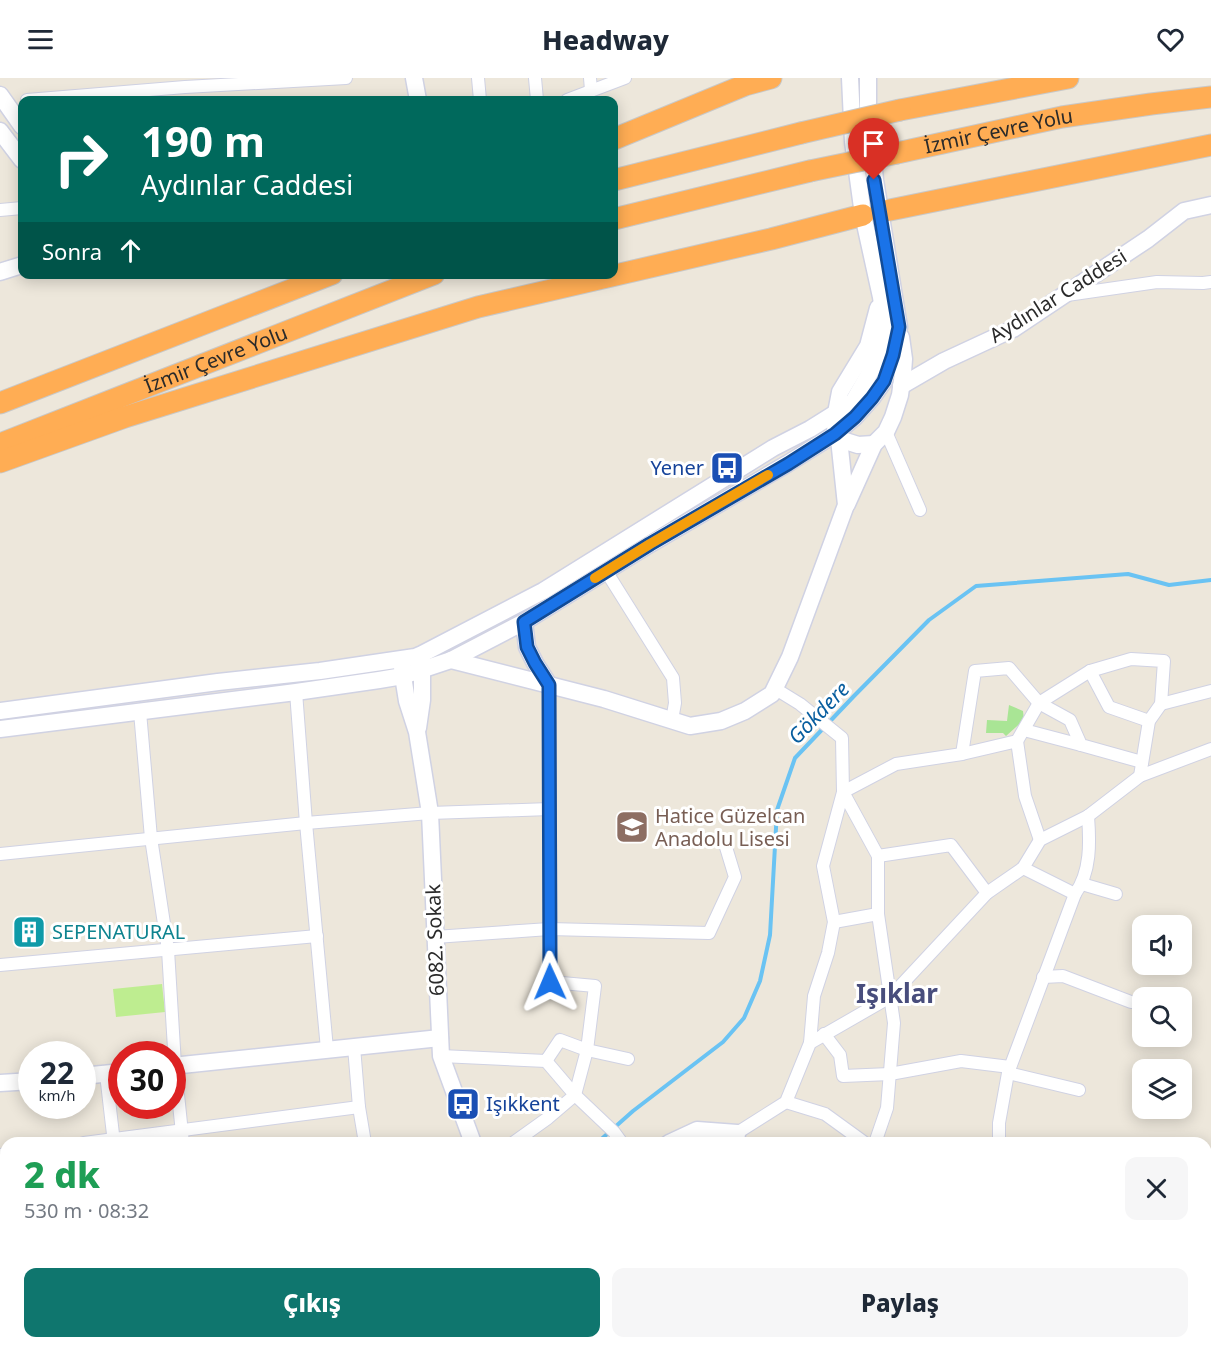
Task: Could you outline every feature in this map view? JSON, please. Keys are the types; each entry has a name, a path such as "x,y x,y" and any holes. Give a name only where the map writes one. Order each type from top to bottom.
{"highway":[{"path":"618,137 752,81 771,78"},
{"name":"İzmir Çevre Yolu","path":"618,179 900,110 1068,78"},
{"name":"İzmir Çevre Yolu","path":"618,218 810,171 1062,117 1211,97"},
{"path":"618,275 871,214 1211,145"},
{"path":"182,333 234,301 284,279"},
{"name":"İzmir Çevre Yolu","path":"0,403 319,279"},
{"name":"İzmir Çevre Yolu","path":"0,444 421,279"},
{"path":"0,462 125,417 478,307 599,279"}],"main road":[{"path":"414,78 417,96"},
{"path":"0,711 320,671 402,658 422,662 451,660 604,699 690,726 721,721 746,711 771,694 790,657 846,505 880,438 894,417 901,386 904,359 899,327 853,142 850,78"},
{"path":"0,729 296,692 403,676 422,662 543,591 773,448 810,429 853,402 880,355 885,325 871,214 874,180 868,78"},
{"path":"2,99 18,121"},
{"path":"0,131 13,154"},
{"name":"Aydınlar Caddesi","path":"901,386 944,361 1013,329 1148,239 1184,211 1211,205"},
{"path":"0,272 18,266"},
{"path":"451,660 524,622 650,544 837,436 872,398 884,381 899,327"},
{"path":"836,413 846,505"},
{"path":"837,436 858,446 880,438"},
{"path":"524,622 527,647 549,685"},
{"path":"402,658 407,701 417,732"},
{"path":"417,732 422,700 422,662"},
{"name":"6082. Sokak","path":"417,732 430,813 441,1056 471,1137"},
{"path":"186,1065 440,1038"},
{"path":"0,1083 18,1082"},
{"path":"682,1137 697,1130 732,1137"}],"street":[{"path":"67,96 185,82 346,78"},
{"path":"478,78 480,96"},
{"path":"535,78 537,96"},
{"path":"573,96 590,84 625,78"},
{"path":"2,99 18,100"},
{"path":"0,210 18,208"},
{"path":"1063,296 1157,282 1203,284 1211,282"},
{"path":"880,438 920,510"},
{"path":"606,572 673,678 675,703 672,720"},
{"path":"1040,840 1025,796 1017,741 1040,703 1090,671 1131,659 1164,661 1161,704 1149,721 1140,776"},
{"path":"962,754 975,671 1009,668 1040,703 1070,720 1081,745"},
{"path":"1090,671 1109,707 1149,721"},
{"path":"521,1137 576,1095 587,1050 595,986 550,982 549,685"},
{"path":"738,1137 786,1102 810,1043 814,996 828,953 834,922 823,866 843,792 842,738 800,704 774,688"},
{"path":"1161,704 1211,691"},
{"path":"296,692 327,1049"},
{"path":"140,712 151,838 168,950 173,1041"},
{"path":"1024,730 1142,762"},
{"path":"843,792 896,764 962,754 1017,741"},
{"path":"810,1043 890,997 987,893 1023,868 1040,840 1088,816 1140,776 1211,749"},
{"path":"843,792 878,856 878,914 894,1023 887,1108 877,1137"},
{"path":"0,854 306,823 430,813 550,809"},
{"path":"999,1137 999,1123 1009,1070 1043,977 1079,889 1090,846 1088,816"},
{"path":"435,937 549,929 709,933 735,877 725,844"},
{"path":"878,856 951,846 987,893"},
{"path":"1023,868 1079,889 1116,894"},
{"path":"834,922 878,914"},
{"path":"0,965 317,936"},
{"path":"1043,977 1063,976 1131,1002"},
{"path":"824,1034 840,1055 843,1076 890,1074 961,1061 1009,1070 1079,1090"},
{"path":"546,1061 560,1040 587,1050 628,1059"},
{"path":"354,1047 364,1137"},
{"path":"441,1056 546,1061 618,1137"},
{"path":"786,1102 825,1114 857,1137"},
{"path":"180,1119 182,1137 359,1107"},
{"path":"113,1119 113,1137"}],"green space":[{"path":"1009,705 1023,711 1024,720 1006,736 1003,733 986,733 987,720 1007,721"},
{"path":"162,984 165,1012 116,1017 113,989"}],"waterway":[{"name":"Gökdere","path":"604,1137 633,1111 723,1042 744,1018 760,981 770,935 777,810 795,758 929,620 976,586 1128,574 1169,585 1211,580"}],"slow traffic":[{"path":"595,578 768,475"}],"place":[{"name":"Yener","path":"727,468"},
{"name":"Hatice Güzelcan Anadolu Lisesi","path":"632,827"},
{"name":"SEPENATURAL","path":"29,932"},
{"name":"Işıkkent","path":"463,1104"}],"district":[{"name":"Işıklar","path":"897,994"}],"route":[{"path":"550,982 549,685 527,647 524,622 835,434 872,398 884,381 899,327 874,180"}]}
